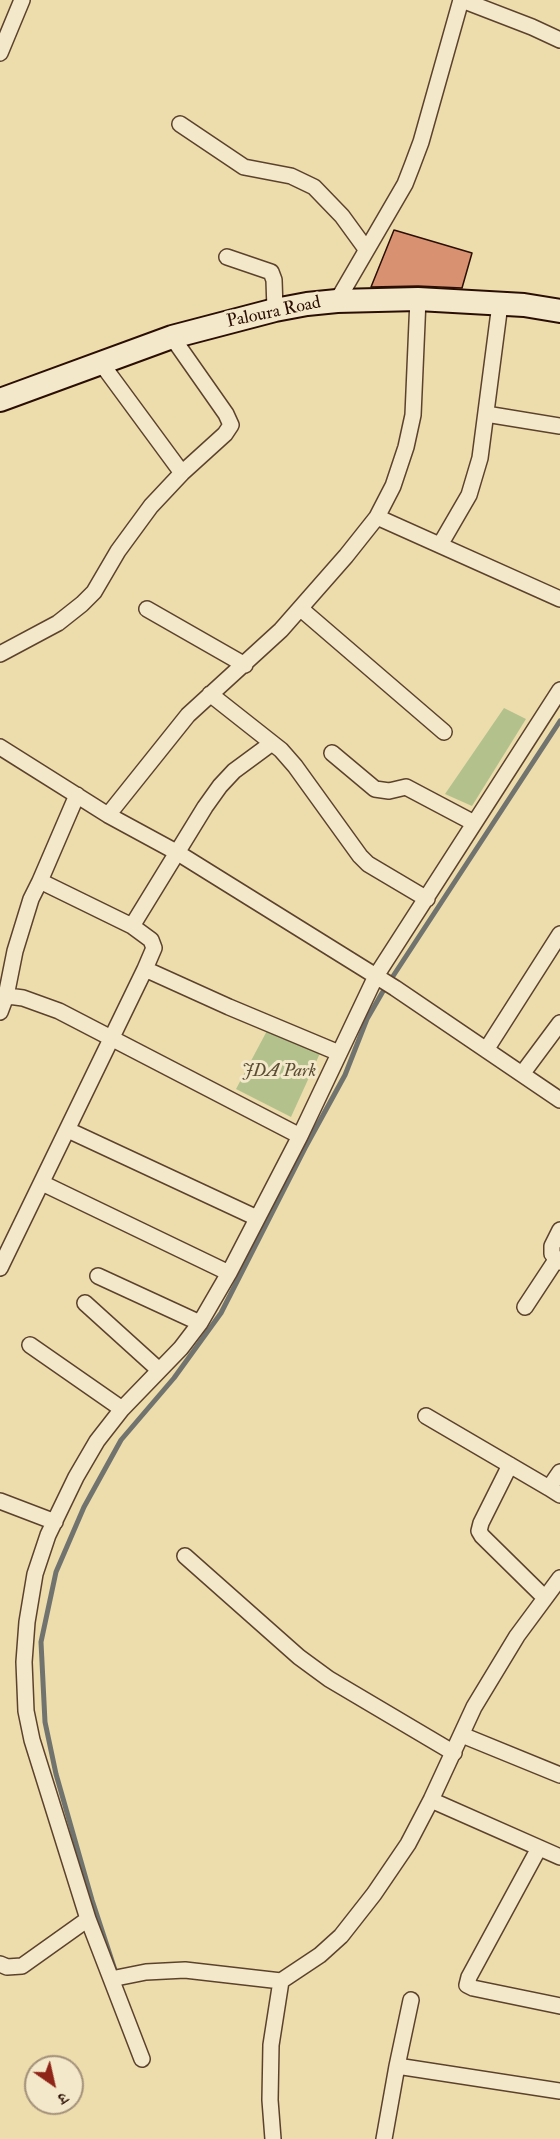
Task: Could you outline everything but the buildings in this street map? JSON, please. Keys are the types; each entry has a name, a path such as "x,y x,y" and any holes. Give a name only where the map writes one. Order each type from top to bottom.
{"main road":[{"name":"Paloura Road","path":"0,400 172,337 275,310 338,301 418,299 524,305 560,311"}],"street":[{"path":"338,301 405,184 421,142 461,0 560,40"},
{"path":"0,54 20,1"},
{"path":"180,124 244,167 291,176 314,187 342,216 366,249"},
{"path":"226,258 271,272 274,280 275,310"},
{"path":"108,815 188,715 245,665 301,609 377,517 393,486 406,447 413,415 418,299"},
{"path":"440,545 469,495 480,458 500,304"},
{"path":"0,654 58,623 82,604 94,592 118,551 151,506 182,473 225,434 231,425 226,414 172,337"},
{"path":"101,363 182,473"},
{"path":"486,414 560,426"},
{"path":"377,517 560,598"},
{"path":"147,609 245,665"},
{"path":"301,609 444,732"},
{"path":"142,2059 88,1919 37,1758 26,1710 24,1662 27,1622 35,1574 55,1522 76,1477 97,1441 122,1409 181,1348 200,1323 229,1273 300,1136 378,978 560,690"},
{"path":"210,694 281,750 368,864 427,899"},
{"path":"132,926 220,786 234,771 272,743"},
{"path":"0,747 108,815 178,853 395,988 560,1100"},
{"path":"332,753 375,789 389,791 406,787 474,823"},
{"path":"0,1012 31,899 77,795"},
{"path":"0,1268 154,948 151,940 132,926 40,881"},
{"path":"486,1050 560,934"},
{"path":"145,969 228,1007 339,1053"},
{"path":"3,995 42,1003 300,1136"},
{"path":"522,1074 560,1023"},
{"path":"68,1130 257,1218"},
{"path":"42,1182 229,1273"},
{"path":"525,1307 558,1261 552,1254 552,1246 560,1230"},
{"path":"98,1276 200,1323"},
{"path":"85,1303 159,1370"},
{"path":"30,1345 122,1409"},
{"path":"426,1416 554,1491 560,1472"},
{"path":"510,1465 479,1531 545,1598"},
{"path":"0,1501 55,1522"},
{"path":"185,1556 299,1657 329,1679 453,1753"},
{"path":"111,1979 146,1972 185,1970 281,1981 320,1955 357,1917 408,1844 474,1707 512,1646 560,1578"},
{"path":"462,1735 560,1775"},
{"path":"431,1800 560,1857"},
{"path":"539,1848 469,1977 467,1985 560,2006"},
{"path":"0,1964 22,1966 88,1919"},
{"path":"273,2139 270,2100 271,2045 281,1981"},
{"path":"384,2139 411,2000"},
{"path":"397,2066 560,2091"}],"green space":[{"path":"504,708 526,719 472,806 445,794"},
{"name":"JDA Park","path":"269,1027 321,1051 291,1117 236,1089"}],"waterway":[{"path":"115,1970 92,1900 56,1774 45,1722 41,1642 56,1572 84,1507 121,1440 174,1378 221,1313 345,1075 367,1019 382,993 560,721"}]}
